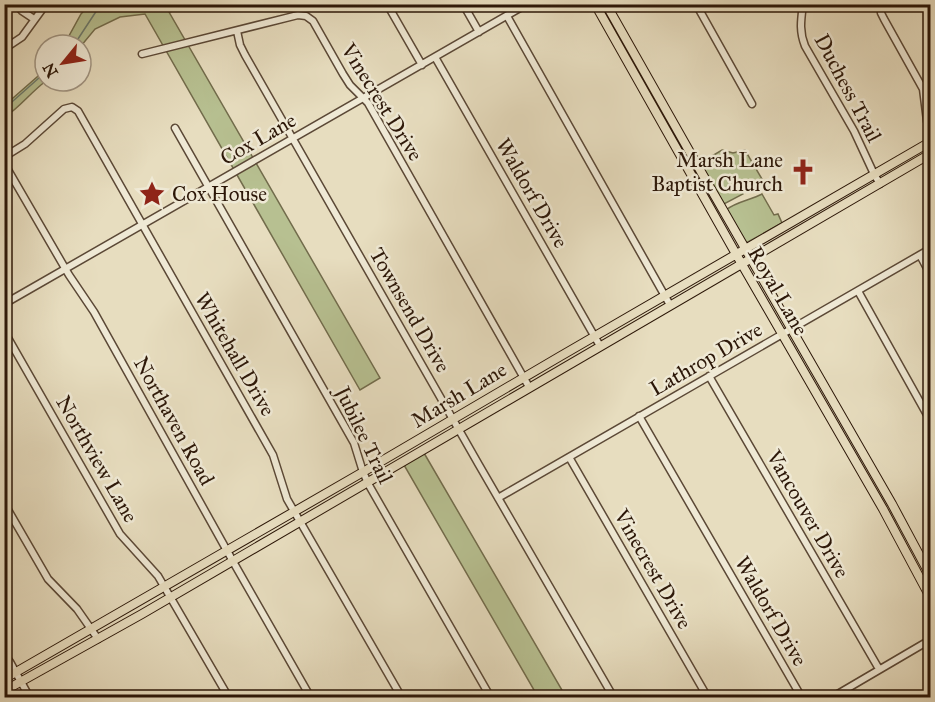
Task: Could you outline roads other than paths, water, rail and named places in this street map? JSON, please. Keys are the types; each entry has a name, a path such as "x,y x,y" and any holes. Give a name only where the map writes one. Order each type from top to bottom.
{"main road":[{"name":"Royal Lane","path":"595,4 741,264 883,509 930,597"},
{"name":"Royal Lane","path":"606,4 892,504 930,575"},
{"path":"617,43 626,38"},
{"name":"Marsh Lane","path":"4,678 92,630 930,141"},
{"path":"678,152 687,147"},
{"name":"Marsh Lane","path":"4,691 300,522 930,154"},
{"path":"833,198 839,208"},
{"path":"883,509 892,504"}],"street":[{"path":"16,4 34,20"},
{"path":"4,49 22,37 46,4"},
{"path":"387,4 422,65"},
{"path":"463,4 479,32"},
{"name":"Cox Lane","path":"4,304 527,4"},
{"path":"696,4 752,104"},
{"name":"Duchess Trail","path":"803,4 800,25 805,46 854,131 880,184"},
{"path":"880,4 884,19 923,89 930,129"},
{"name":"Vinecrest Drive","path":"142,54 298,15 309,17 350,85 364,98 529,387"},
{"path":"507,16 670,305"},
{"name":"Townsend Drive","path":"237,30 245,55 614,698"},
{"name":"Waldorf Drive","path":"435,57 600,346"},
{"name":"Whitehall Drive","path":"4,157 25,144 64,109 69,107 78,111 273,455 284,491 300,522 402,698"},
{"name":"Jubilee Trail","path":"175,128 354,443 368,482 491,698"},
{"name":"Northaven Road","path":"4,163 65,269 94,312 311,698"},
{"name":"Lathrop Drive","path":"498,498 930,249"},
{"path":"920,255 930,274"},
{"path":"858,291 930,420"},
{"name":"Northview Lane","path":"4,331 120,534 165,587 229,698"},
{"name":"Vancouver Drive","path":"709,376 879,669"},
{"name":"Waldorf Drive","path":"639,417 802,698"},
{"name":"Vinecrest Drive","path":"569,457 708,698"},
{"path":"4,503 48,579 77,609 98,639"},
{"path":"831,698 930,640"},
{"path":"4,654 30,698"}],"waterway":[{"path":"82,33 97,10 114,4"},
{"path":"4,109 33,83"}],"place":[{"name":"Marsh Lane Baptist Church","path":"803,172"},
{"name":"Cox House","path":"152,194"}]}
